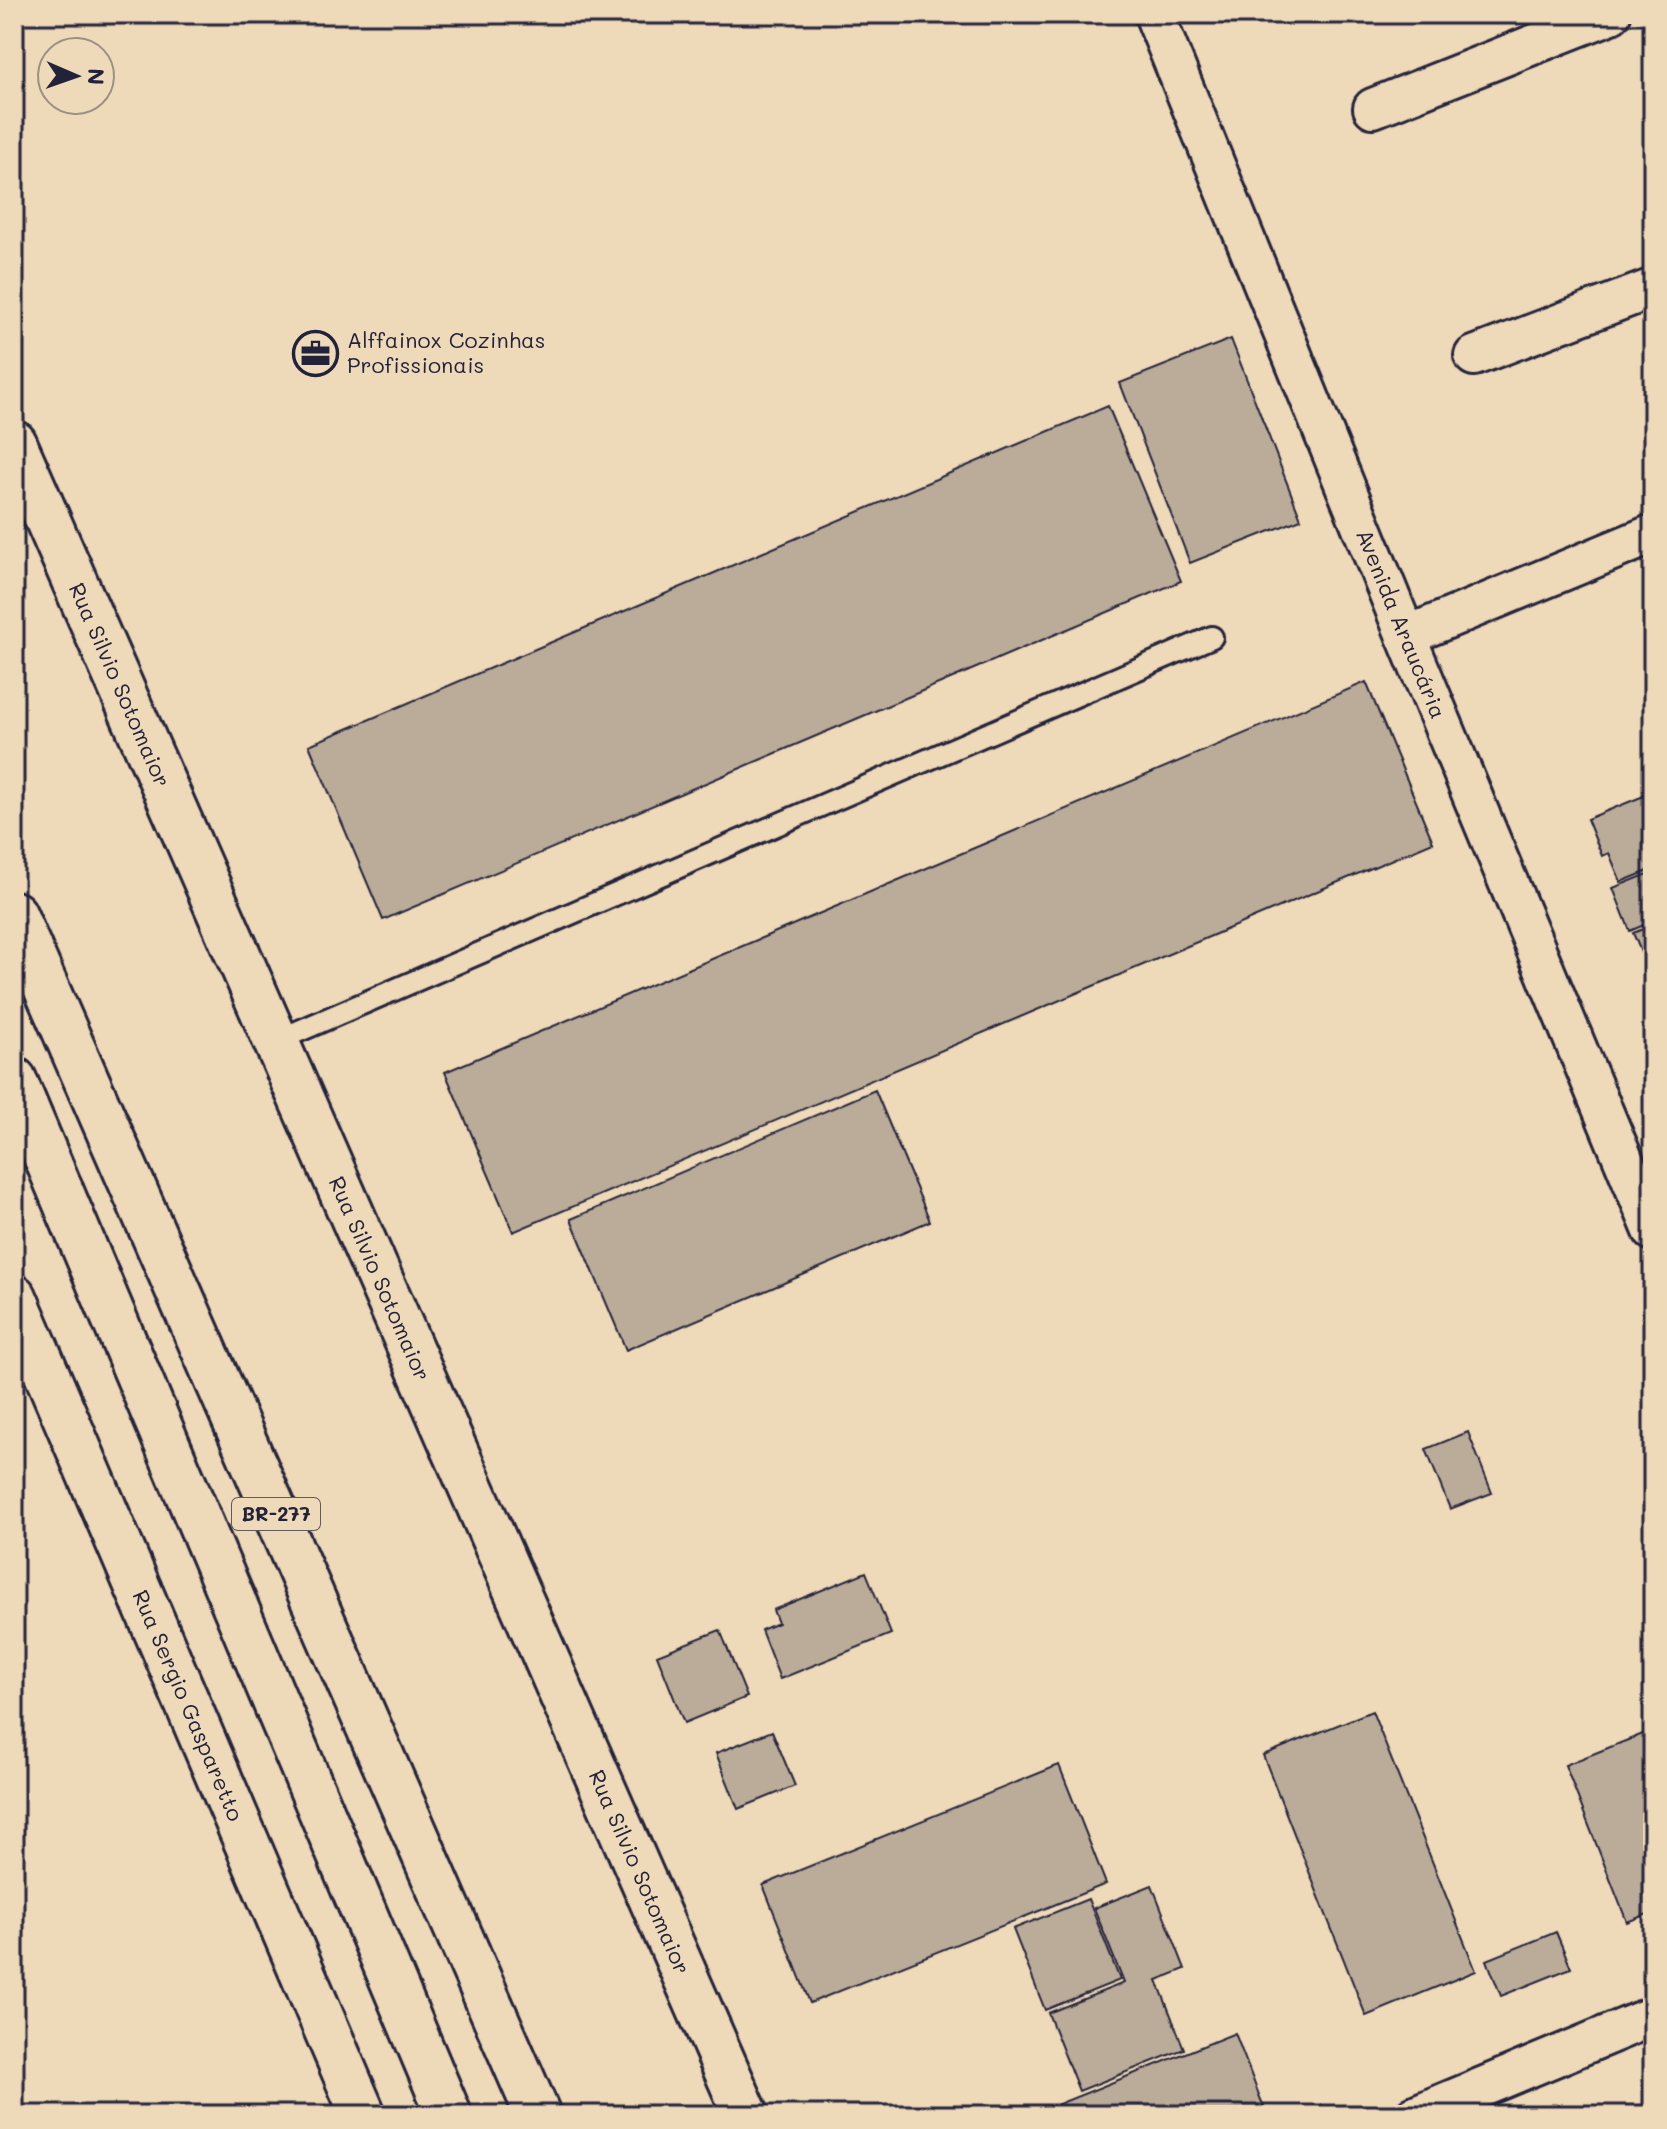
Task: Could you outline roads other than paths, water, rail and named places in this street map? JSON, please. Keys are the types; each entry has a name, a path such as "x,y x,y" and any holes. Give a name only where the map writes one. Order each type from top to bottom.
{"main road":[{"name":"Rua Silvio Sotomaior","path":"14,443 746,2115"},
{"name":"BR-277","path":"14,914 538,2115"},
{"name":"BR-277","path":"14,1080 449,2115"},
{"name":"Rua Sergio Gasparetto","path":"14,1297 363,2115"}],"street":[{"name":"Avenida Araucária","path":"1154,14 1406,636 1653,1231"},
{"path":"1373,108 1611,14"},
{"path":"1474,356 1653,288"},
{"path":"1406,636 1653,534"},
{"path":"1415,2115 1653,2016"}],"lane":[{"path":"276,1041 1212,637"}],"place":[{"name":"Alffainox Cozinhas Profissionais","path":"316,353"}]}
